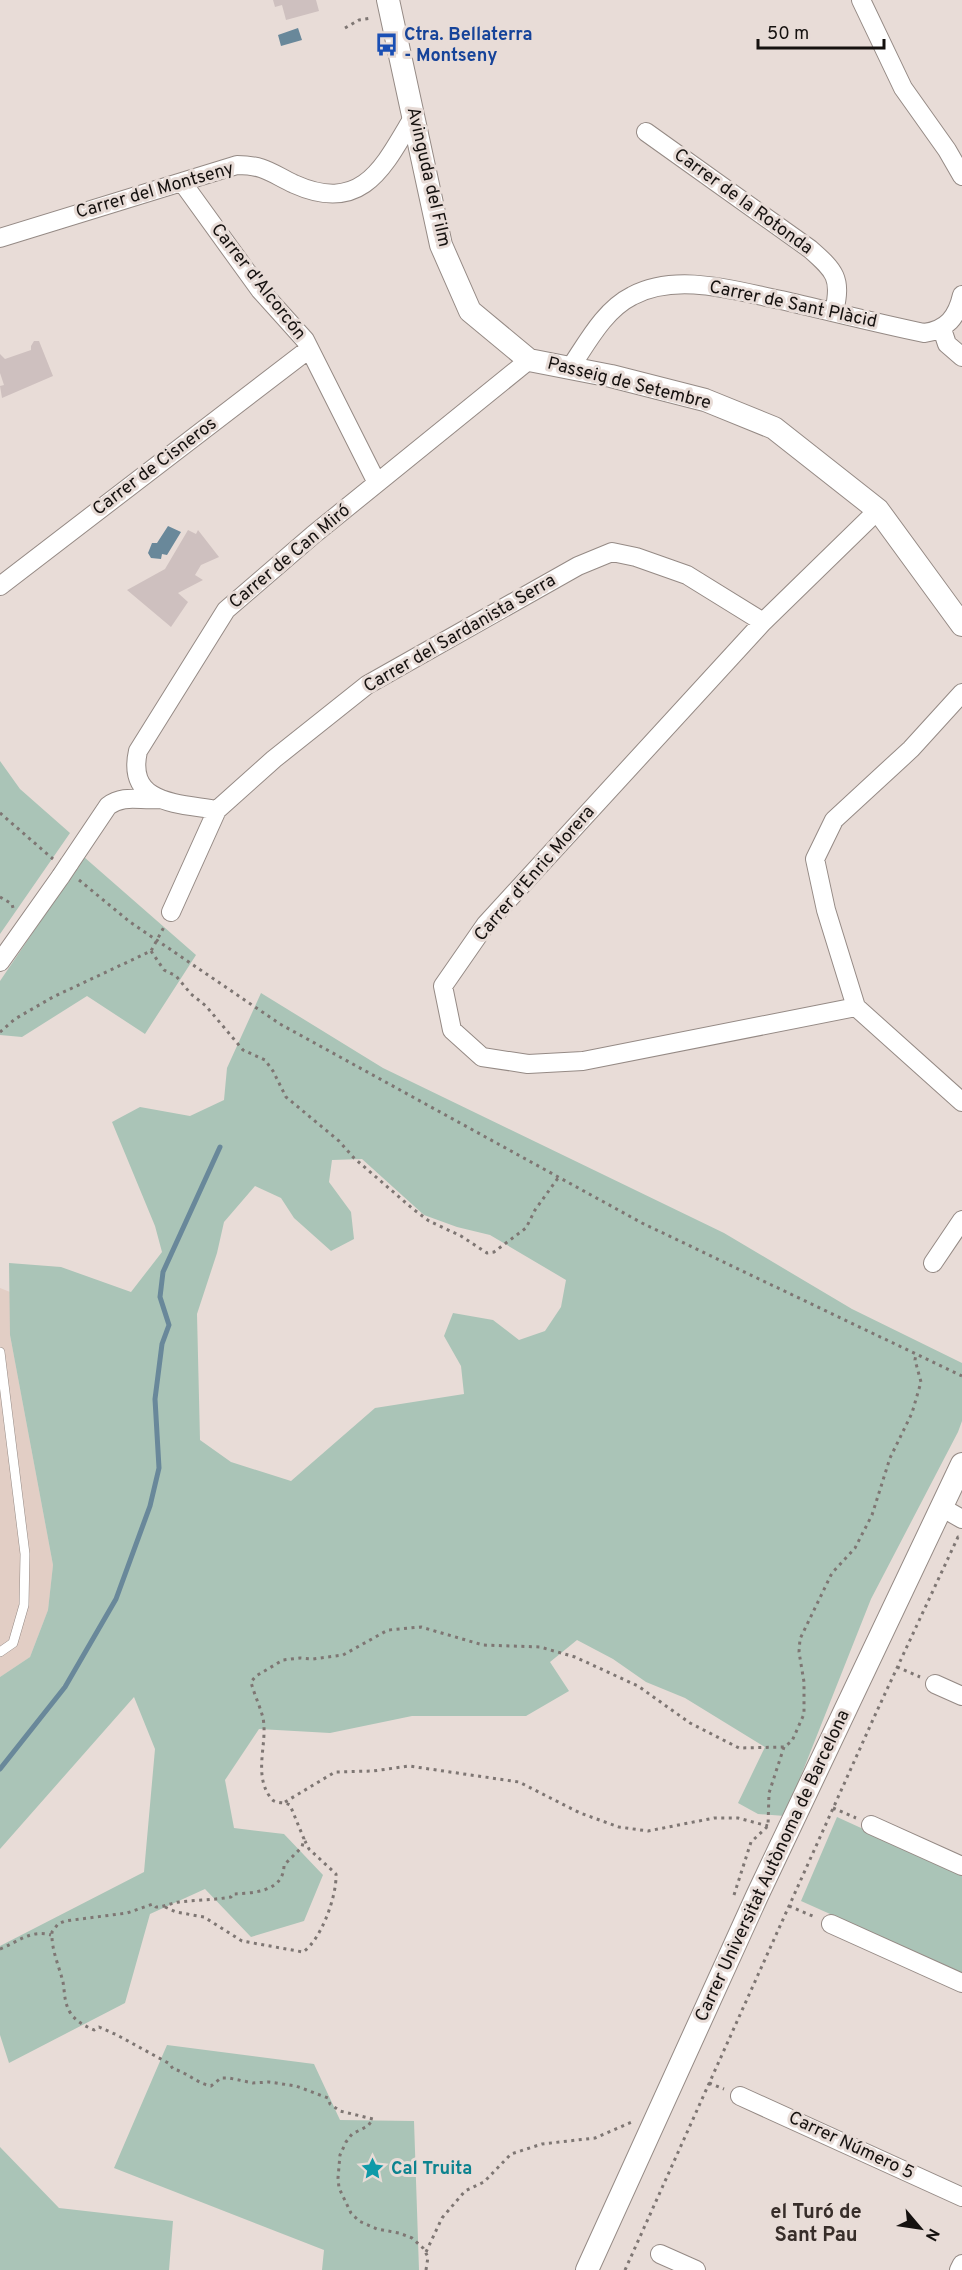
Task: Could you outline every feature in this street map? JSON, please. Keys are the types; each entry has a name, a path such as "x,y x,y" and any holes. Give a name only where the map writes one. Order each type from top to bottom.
{"street":[{"path":"861,0 903,88 947,150 962,176"},
{"name":"Avinguda del Film","path":"390,8 441,245 470,311 529,360"},
{"name":"Carrer del Montseny","path":"0,238 237,165 255,165 316,192 334,194 351,191 366,183 383,167 414,116"},
{"name":"Carrer de la Rotonda","path":"646,132 823,260 837,282 839,291 834,312"},
{"name":"Carrer d'Alcorcón","path":"182,182 260,290 305,339 377,483"},
{"name":"Carrer de Sant Plàcid","path":"570,368 610,312 632,295 661,286 687,285 727,289 924,333 942,329"},
{"path":"962,295 955,314 942,329 947,344 962,357"},
{"name":"Carrer de Cisneros","path":"0,586 309,349"},
{"name":"Passeig de Setembre","path":"529,360 705,400 774,428 878,510 962,625"},
{"name":"Carrer de Can Miró","path":"161,799 147,793 138,780 135,765 138,751 226,610 377,483 529,360"},
{"name":"Carrer d'Enric Morera","path":"856,1007 583,1061 528,1064 482,1057 452,1030 443,986 486,924 763,622 878,510"},
{"name":"Carrer del Sardanista Serra","path":"171,912 217,810 274,759 367,685 578,566 612,552 636,557 687,575 763,622"},
{"path":"962,693 911,749 834,820 815,859 826,910 856,1007 962,1102"},
{"name":"Carrer de Can Miró","path":"66,868 108,806 115,801 131,798 161,799 217,810"},
{"path":"0,962 19,923 66,868"},
{"path":"933,1263 962,1220"},
{"name":"Carrer Universitat Autònoma de Barcelona","path":"587,2270 762,1886 962,1464"},
{"path":"941,1507 960,1528"},
{"path":"935,1683 962,1696"},
{"path":"871,1825 962,1866"},
{"path":"831,1924 962,1983"},
{"name":"Carrer Número 5","path":"740,2096 962,2197"},
{"path":"660,2254 696,2270"},
{"path":"959,2270 962,2264"}],"lane":[{"path":"0,1352 25,1554 24,1605 13,1643 0,1652"}],"path":[{"path":"345,28 390,8"},
{"path":"0,813 130,922 280,1024 653,1228 962,1376"},
{"path":"0,897 12,904 19,923"},
{"path":"0,1032 15,1020 52,998 151,951 158,940"},
{"path":"151,951 164,970 176,976 191,994 206,1006 243,1050 265,1060 286,1097 429,1221 461,1236 487,1253 494,1252 526,1228 535,1210 558,1178"},
{"path":"734,1895 751,1842 768,1826 769,1793 784,1747 792,1741 804,1714 800,1639 832,1573 855,1548 872,1515 890,1458 912,1413 921,1382 915,1360 916,1354"},
{"path":"625,2270 960,1528"},
{"path":"768,1826 738,1818 714,1818 648,1831 619,1827 580,1814 519,1782 409,1766 373,1771 335,1772 285,1802 277,1803 271,1799 266,1790 261,1756 262,1717 251,1682 256,1676 283,1660 343,1655 388,1630 421,1627 483,1645 540,1647 606,1670 638,1686 664,1707 690,1723 739,1748 784,1747"},
{"path":"897,1667 935,1683"},
{"path":"285,1802 290,1805 309,1849 336,1874 336,1886 321,1930 309,1948 303,1952 242,1941 204,1917 176,1912 165,1907 156,1907 153,1904 127,1913 65,1921 54,1927 51,1935 63,1984 64,1999 72,2014 82,2025 94,2030 99,2027 117,2035 199,2083 212,2086 221,2078 229,2078 254,2084 269,2082 296,2086 328,2098 330,2104 340,2111 373,2119 368,2126 352,2134 346,2142 340,2155 339,2188 351,2213 358,2221 377,2229 412,2238 428,2257 426,2270"},
{"path":"833,1808 871,1825"},
{"path":"165,1907 169,1903 218,1899 231,1897 233,1894 268,1890 279,1879 284,1871 284,1865 302,1847 304,1839"},
{"path":"789,1906 831,1924"},
{"path":"0,1949 31,1934 51,1935"},
{"path":"426,2253 442,2217 465,2191 484,2182 511,2154 542,2144 595,2138 639,2119"}],"shaded area":[{"path":"0,1288 10,1292 10,1335 53,1565 48,1610 30,1657 0,1677"}],"green space":[{"path":"0,761 20,789 70,833 0,934"},
{"path":"84,857 196,955 145,1034 87,996 22,1037 0,1035 0,981"},
{"path":"261,993 383,1068 724,1233 852,1309 962,1363 962,1421 871,1599 785,1816 758,1814 738,1803 765,1747 685,1698 646,1682 613,1659 577,1640 550,1662 569,1691 526,1716 412,1716 330,1733 259,1729 225,1780 234,1828 284,1834 323,1875 304,1921 251,1937 205,1889 150,1914 125,2003 9,2063 0,2035 0,1946 144,1872 155,1749 134,1697 0,1849 0,1677 30,1657 48,1610 53,1565 10,1335 9,1263 61,1267 131,1292 162,1252 155,1226 112,1122 140,1107 190,1116 224,1100 227,1068","holes":["362,1159 424,1215 457,1227 490,1235 566,1280 561,1307 545,1331 519,1340 493,1320 453,1313 444,1336 461,1366 464,1394 375,1408 291,1481 231,1462 200,1440 197,1314 217,1253 224,1222 255,1186 281,1198 294,1218 331,1251 354,1239 351,1212 329,1182 332,1160"]},
{"path":"837,1817 962,1874 962,1973 801,1901"},
{"path":"167,2045 314,2064 340,2120 414,2121 419,2270 322,2270 324,2250 114,2168"},
{"path":"0,2147 59,2208 173,2221 169,2270 0,2270"}],"water":[{"path":"298,28 302,40 281,46 278,35"},
{"path":"168,526 181,532 167,555 162,554 161,559 151,558 148,553 152,543 157,543"}],"building":[{"path":"273,0 316,0 319,11 286,20 282,5 275,7"},
{"path":"34,341 39,341 53,376 2,398 0,386 4,385 0,373 0,354 5,359 31,350"},
{"path":"188,530 196,534 198,530 219,557 201,565 195,575 203,580 178,593 188,602 171,627 127,590 165,569"}],"waterway":[{"path":"0,1769 65,1687 116,1599 150,1506 159,1468 155,1399 162,1344 169,1325 160,1297 163,1272 220,1147"}],"place":[{"name":"Ctra. Bellaterra - Montseny","path":"386,45"},
{"name":"Cal Truita","path":"373,2169"}],"district":[{"name":"el Turó de Sant Pau","path":"816,2224"}]}
